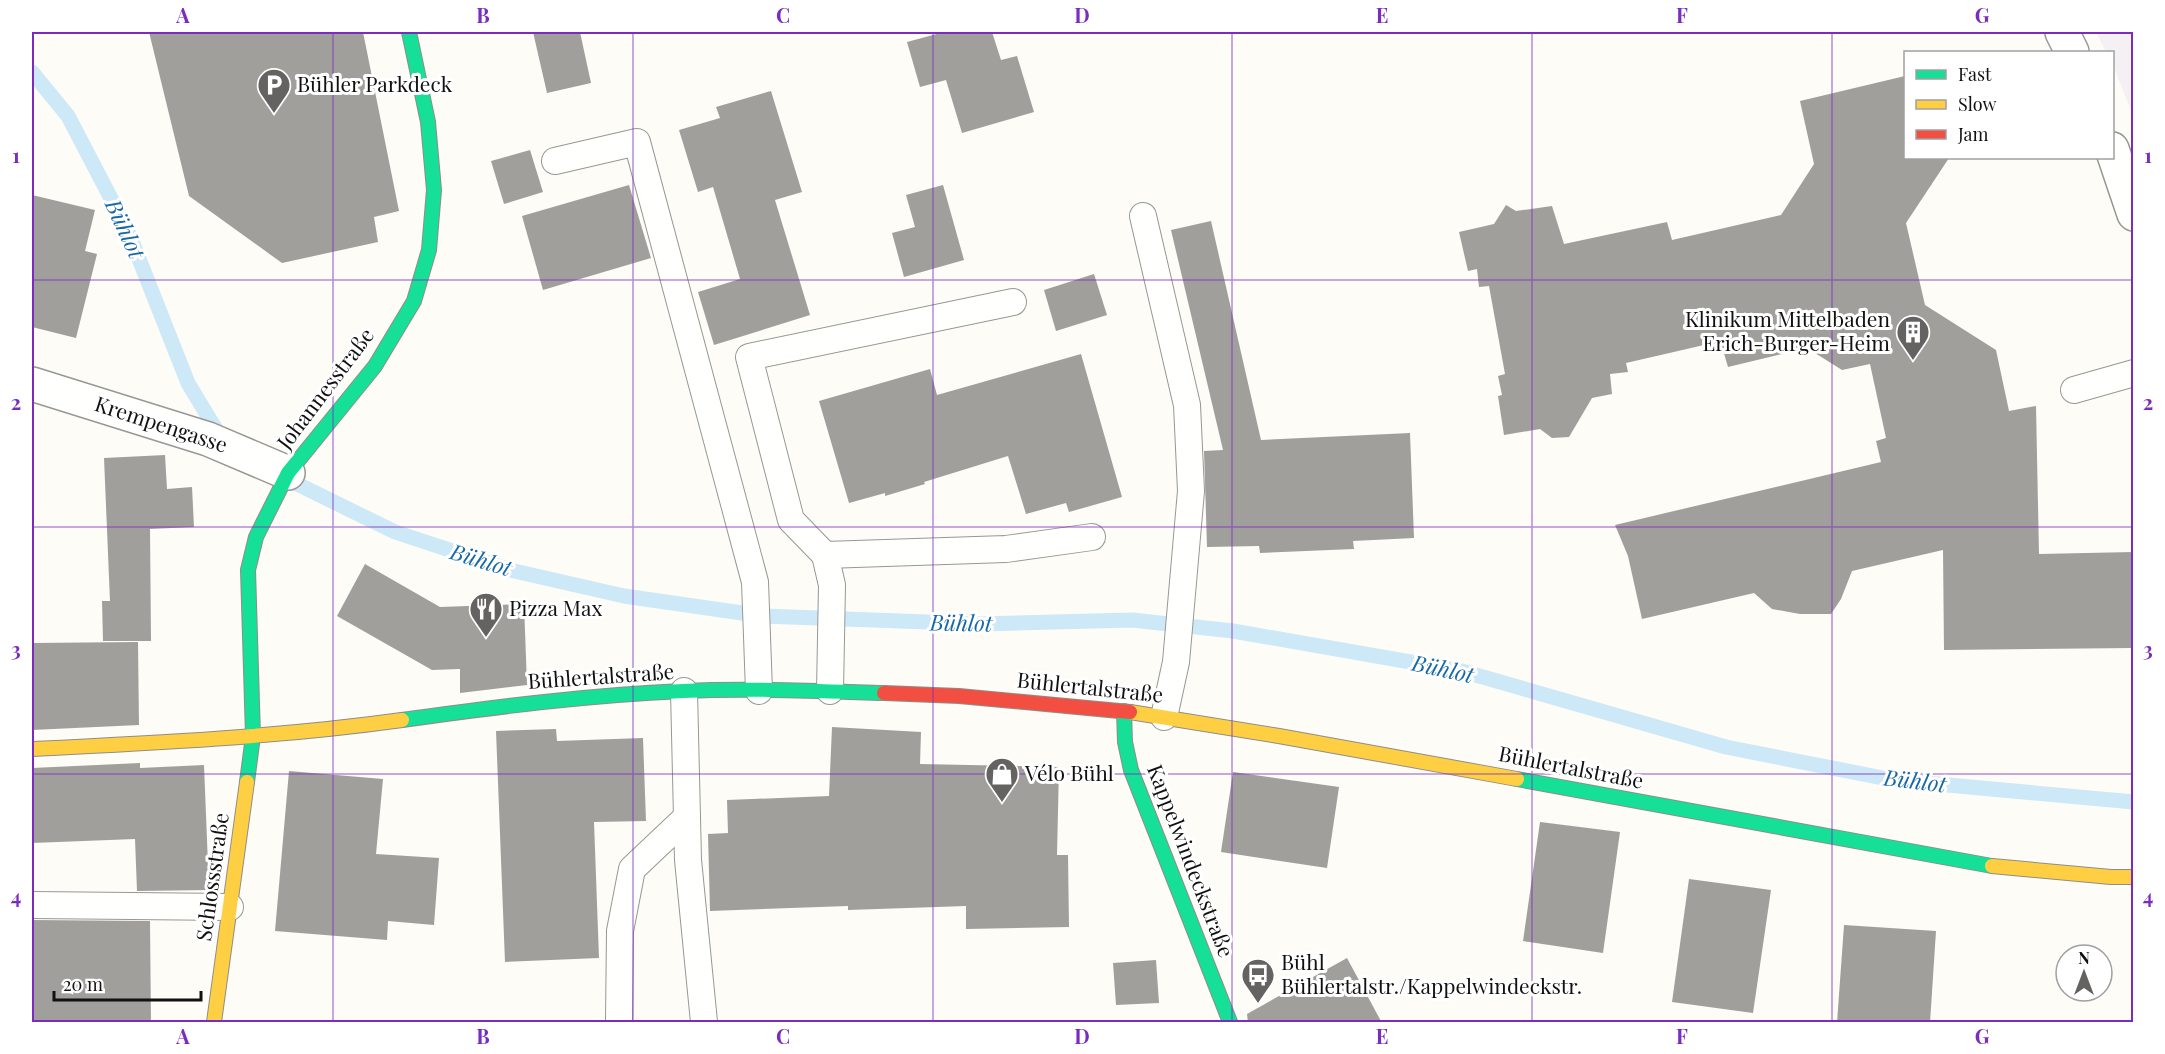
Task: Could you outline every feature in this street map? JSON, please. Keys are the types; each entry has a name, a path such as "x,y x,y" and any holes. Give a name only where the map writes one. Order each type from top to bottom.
{"street":[{"name":"Johannesstraße","path":"253,736 248,570 256,537 288,473 375,366 414,300 429,250 434,190 429,133 409,32"},
{"path":"2062,32 2072,51"},
{"path":"2114,155 2133,214"},
{"name":"Krempengasse","path":"32,384 208,439 288,473"},
{"name":"Bühlertalstraße","path":"32,749 188,742 336,729 518,704 684,691 830,691 959,696 1124,711 1164,717 1291,738 2004,868 2133,877"},
{"name":"Kappelwindeckstraße","path":"1124,711 1125,742 1131,770 1230,1023"},
{"name":"Schlossstraße","path":"214,1023 253,736"}],"lane":[{"path":"555,161 637,142 755,582 759,691"},
{"path":"1143,216 1187,405 1191,491 1176,662 1164,717"},
{"path":"830,691 832,585 825,555 791,520 749,357 1012,302"},
{"path":"2074,390 2133,373"},
{"path":"825,555 1006,549 1092,537"},
{"path":"684,691 687,817 696,953 704,1023"},
{"path":"620,1023 618,1003 620,931 632,869 687,817"},
{"path":"32,906 230,907"}],"shaded area":[{"path":"2096,32 2133,32 2133,116 2114,68 2114,51 2106,51"}],"building":[{"name":"Bühler Parkdeck","path":"149,32 363,32 399,211 374,217 378,242 282,263 189,196"},
{"path":"533,32 580,32 591,83 547,93"},
{"path":"944,32 992,32 1001,60 1017,56 1034,112 962,133 946,80 920,87 907,42"},
{"name":"Klinikum Mittelbaden Erich-Burger-Heim","path":"1904,76 1904,159 1948,159 1906,223 1925,305 1996,350 2009,411 2036,406 2039,554 2133,552 2133,648 1944,650 1943,550 1852,571 1841,599 1831,614 1800,614 1772,609 1754,593 1642,619 1628,556 1615,525 1881,462 1876,441 1886,438 1870,364 1842,370 1807,348 1728,367 1723,350 1707,354 1704,345 1626,363 1628,372 1610,374 1612,394 1592,398 1569,437 1552,438 1540,429 1504,435 1498,396 1502,395 1498,376 1505,374 1489,286 1479,287 1477,269 1468,271 1459,232 1494,224 1506,205 1516,211 1552,206 1564,244 1667,222 1672,240 1781,215 1814,164 1800,101"},
{"path":"771,91 802,192 775,200 810,315 714,345 698,292 740,279 713,187 698,192 679,130 720,118 716,107"},
{"path":"530,150 543,192 504,204 491,161"},
{"path":"629,185 651,258 543,290 522,216"},
{"path":"943,185 964,260 904,277 892,233 915,227 906,195"},
{"path":"32,195 95,210 85,251 97,254 76,338 32,327"},
{"path":"1211,221 1261,440 1410,433 1414,538 1353,541 1354,549 1260,553 1259,546 1207,547 1204,451 1223,450 1171,230"},
{"path":"1094,274 1107,315 1056,331 1044,290"},
{"path":"1081,354 1122,497 1069,512 1066,503 1026,514 1008,456 885,496 885,493 849,503 819,401 930,369 937,395"},
{"path":"165,455 167,489 192,487 194,527 150,529 151,641 103,641 102,601 110,601 104,458"},
{"path":"365,564 440,607 524,604 527,685 460,693 460,669 432,670 337,616"},
{"path":"138,642 139,725 32,730 32,643"},
{"path":"832,727 921,732 920,764 1059,767 1057,855 1068,855 1069,927 966,929 966,906 848,910 848,906 710,911 708,834 728,833 727,800 829,796"},
{"path":"556,729 557,741 643,738 646,821 594,822 599,958 505,962 496,731"},
{"path":"140,763 140,768 204,765 209,890 137,891 135,839 32,843 32,768"},
{"path":"289,771 383,779 376,854 439,858 434,925 388,921 387,940 275,931"},
{"path":"1233,772 1339,787 1327,868 1221,852"},
{"path":"1540,822 1620,832 1603,953 1523,941"},
{"path":"1689,879 1771,890 1753,1013 1672,1002"},
{"path":"32,920 150,921 151,1023 32,1023"},
{"path":"1844,925 1936,931 1930,1023 1837,1023"},
{"path":"1347,958 1382,1023 1248,1023 1247,1014"},
{"path":"1156,960 1159,1003 1116,1005 1113,963"}],"waterway":[{"name":"Bühlot","path":"32,72 68,116 128,231 188,383 223,441"},
{"name":"Bühlot","path":"283,477 395,532 510,570 624,596 763,616 982,624 1132,620 1233,631 1462,671 1726,747 1893,780 2134,802"}],"traffic: fast":[{"path":"247,782 253,736 248,570 256,537 288,473 375,366 414,301 429,250 434,190 428,122 409,32"},
{"path":"402,720 542,702 683,691 784,690 884,693"},
{"path":"1124,711 1125,742 1131,770 1230,1022"},
{"path":"1517,779 1992,866"}],"traffic: slow":[{"path":"1130,712 1517,779"},
{"path":"32,749 264,735 402,720"},
{"path":"214,1022 247,782"},
{"path":"1992,866 2134,877"}],"traffic: jam":[{"path":"884,693 959,696 1130,712"}],"place":[{"name":"Bühler Parkdeck","path":"274,114"},
{"name":"Klinikum Mittelbaden Erich-Burger-Heim","path":"1913,361"},
{"name":"Pizza Max","path":"486,638"},
{"name":"Vélo Bühl","path":"1002,803"},
{"name":"Bühl Bühlertalstr./Kappelwindeckstr.","path":"1258,1004"}]}
